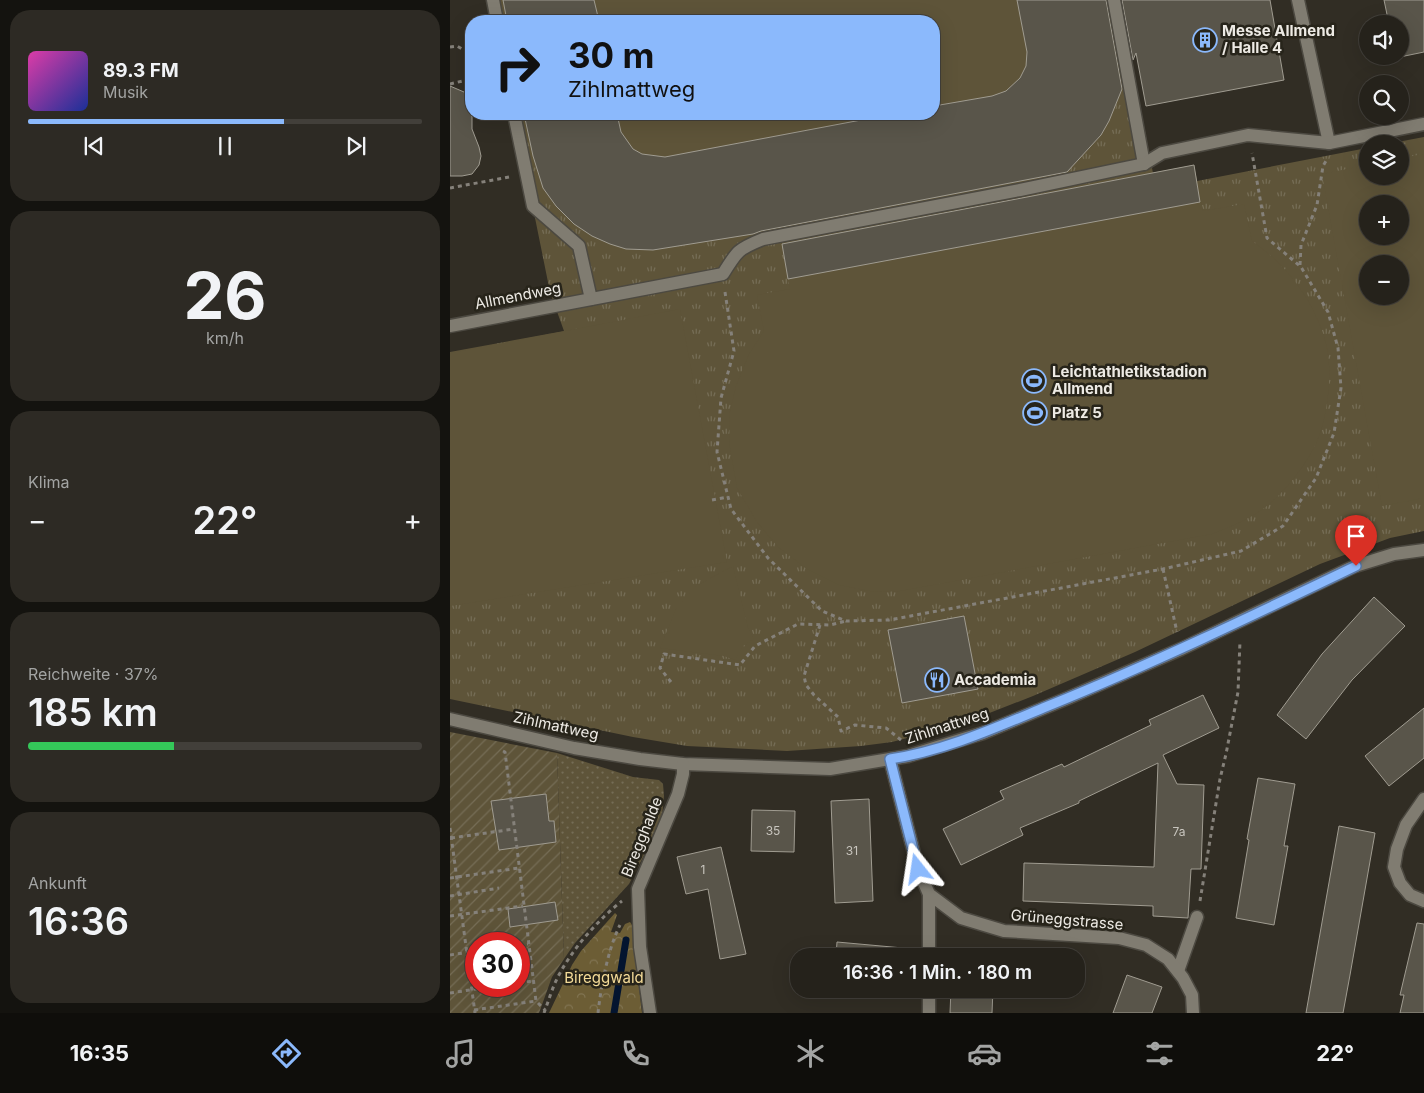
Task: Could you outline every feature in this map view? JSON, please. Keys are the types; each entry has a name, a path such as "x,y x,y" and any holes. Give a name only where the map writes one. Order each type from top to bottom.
{"street":[{"path":"493,0 496,15"},
{"path":"1114,0 1144,164"},
{"path":"1298,0 1329,143"},
{"path":"515,120 533,206 579,246 591,299"},
{"path":"723,274 736,253 746,246 763,240 1144,164 1162,153 1248,135 1329,143 1424,124"},
{"name":"Allmendweg","path":"450,326 723,274"},
{"name":"Zihlmattweg","path":"450,718 574,748 683,764 830,769 908,756 983,732 1181,649 1356,566 1394,554 1424,550"},
{"name":"Grüneggstrasse","path":"890,759 918,869 929,894 961,918 1004,931 1119,938 1146,946 1168,959 1183,978 1192,996 1193,1013"},
{"name":"Biregghalde","path":"650,1013 640,947 638,889 678,794 683,774 683,764"},
{"path":"1424,799 1406,825 1397,849 1394,867 1400,883 1410,895 1424,901"},
{"path":"929,894 929,948"},
{"path":"1178,971 1197,917"},
{"path":"929,998 929,1013"}],"path":[{"path":"450,47 457,46 465,51"},
{"path":"450,84 465,80"},
{"path":"671,682 660,668 664,654 740,665 755,646 798,624 830,625 846,621 889,620 1163,569 1241,551 1284,526 1316,478 1334,433 1341,388 1338,348 1328,312 1300,266 1267,238 1248,135"},
{"path":"1300,266 1301,245 1317,205 1324,166 1326,160 1332,158"},
{"path":"450,188 527,174"},
{"path":"723,274 734,351 722,398 717,452 731,509 768,558 822,611 846,621"},
{"path":"712,500 728,497"},
{"path":"1163,569 1181,649"},
{"path":"820,625 804,676 806,685 838,717 841,732 856,725 886,728 903,742 908,756"},
{"path":"1197,917 1220,779 1238,692 1240,640"},
{"path":"498,747 505,752 527,932"},
{"path":"450,828 465,937"},
{"path":"451,838 514,829"},
{"path":"450,878 519,868"},
{"path":"450,896 500,888"},
{"path":"530,959 536,1002 544,1012 560,973 571,955 592,929 617,905 638,889"},
{"path":"450,916 524,906"},
{"path":"598,1013 605,972 616,934 624,919"},
{"path":"450,955 465,952"},
{"path":"450,993 465,991"},
{"path":"473,997 474,1011 536,1002"}],"green space":[{"path":"493,0 1120,0 1156,189 1359,150 1359,185 1409,185 1409,140 1424,137 1424,531 1390,538 1320,564 1135,652 1033,696 964,723 892,742 787,751 687,746 633,737 450,699 450,352 564,331 550,292 515,120 940,120 940,15 496,15"},
{"path":"503,0 1112,0 1120,51 1122,83 1114,112 1087,151 1063,169 1028,183 725,239 653,250 626,249 592,236 574,224 556,206 543,188 533,156 525,120 940,120 940,15 506,15"},
{"path":"1424,154 1424,498 1382,506 1322,174 1359,167 1359,185 1409,185 1409,156"},
{"name":"Leichtathletikstadion Allmend","path":"1194,165 1203,211 1244,204 1252,241 1277,262 1298,286 1315,314 1326,344 1329,380 1327,406 1321,431 1313,450 1301,469 1271,503 1245,520 1212,534 900,591 875,592 839,585 807,569 778,547 757,522 737,488 730,448 729,416 736,386 749,354 764,331 757,295 790,289 781,242"},
{"path":"680,309 727,562 450,606 450,353"},
{"path":"733,566 748,628 754,639 743,646 735,660 724,656 660,648 676,609 696,586"},
{"path":"450,732 557,753 564,959 552,977 539,1013 450,1013"},
{"path":"557,753 633,777 659,780 663,784 664,796 662,816 629,884 575,943 564,959"},
{"name":"Bireggwald","path":"615,913 617,915 611,932 620,933 625,924 630,922 632,925 642,1013 549,1013 572,965 581,951"}],"building":[{"path":"503,0 594,0 598,15 506,15"},
{"path":"1017,0 1106,0 1122,89 1101,135 1067,172 753,234 653,250 626,249 592,236 574,224 556,206 543,188 533,156 525,120 618,120 621,132 633,149 642,154 665,157 861,120 940,120 940,105 992,96 1006,91 1020,78 1026,66 1027,52"},
{"name":"Messe Allmend / Halle 4","path":"1122,0 1270,0 1284,80 1146,106 1136,53 1133,60"},
{"path":"1384,0 1424,0 1424,52 1409,55 1409,15 1387,15"},
{"path":"450,86 465,93 465,120 472,120 472,129 481,156 479,165 472,174 450,176"},
{"path":"1194,165 1200,202 788,279 782,244"},
{"path":"1374,597 1405,626 1352,680 1306,739 1277,715 1322,654"},
{"path":"964,616 978,689 902,703 888,630"},
{"path":"1203,695 1219,728 1163,755 1177,784 1204,785 1201,869 1191,869 1188,918 1153,916 1153,906 1023,901 1024,863 1154,867 1158,763 1079,801 1079,803 1020,828 1023,835 961,865 943,829 1004,799 1000,791 1062,764 1064,767 1151,725 1149,720"},
{"path":"1424,708 1424,758 1389,786 1365,756"},
{"path":"1258,778 1295,784 1284,846 1288,846 1274,925 1236,918"},
{"path":"546,794 549,821 554,821 556,842 499,850 491,801"},
{"path":"869,799 873,901 835,903 831,801"},
{"path":"752,810 795,811 794,852 751,851"},
{"path":"1339,826 1375,833 1350,975 1343,1013 1306,1013"},
{"path":"721,847 746,954 720,959 708,889 686,894 677,857"},
{"path":"555,902 558,920 510,927 508,909"},
{"path":"1417,923 1424,924 1424,1013 1400,1013 1404,995 1400,995"},
{"path":"837,942 903,948 837,948"},
{"path":"1127,975 1162,987 1152,1013 1113,1013"},
{"path":"951,998 993,998 992,1013 950,1013"}],"waterway":[{"path":"614,1013 626,940"}],"place":[{"name":"Messe Allmend / Halle 4","path":"1205,40"},
{"name":"Leichtathletikstadion Allmend","path":"1034,381"},
{"name":"Platz 5","path":"1035,413"},
{"name":"Accademia","path":"937,680"}],"route":[{"path":"918,869 890,759 923,753 983,732 1068,698 1181,649 1356,566"}]}
